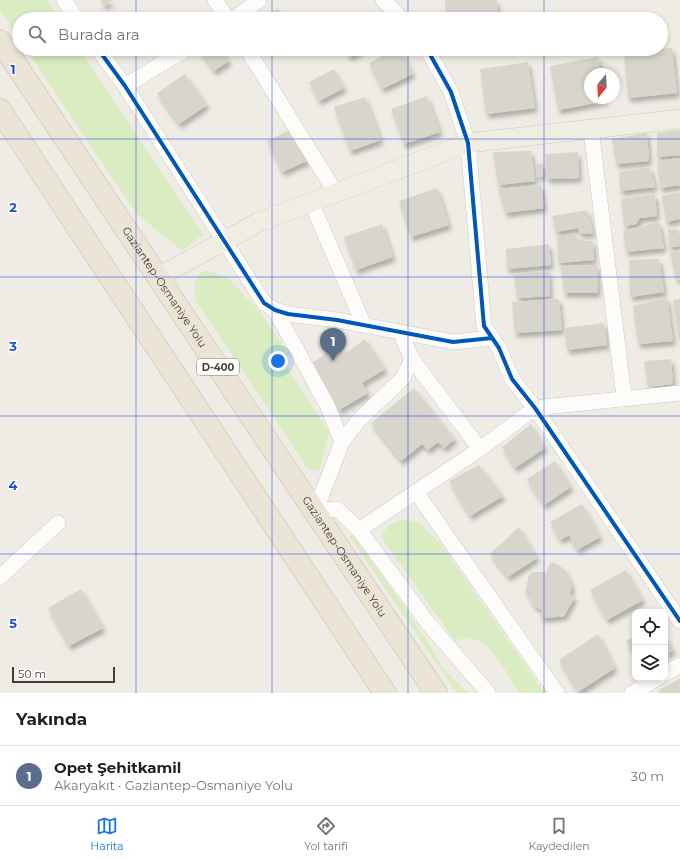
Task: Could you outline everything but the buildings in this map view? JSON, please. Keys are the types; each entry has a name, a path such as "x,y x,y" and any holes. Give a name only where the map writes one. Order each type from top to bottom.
{"highway":[{"name":"Gaziantep-Osmaniye Yolu","path":"0,41 436,693"},
{"path":"0,110 385,693"}],"main road":[{"path":"158,277 223,240 259,222 468,143 680,119"}],"street":[{"path":"64,0 72,12"},
{"path":"216,0 224,12"},
{"path":"243,12 259,0"},
{"path":"383,0 395,12"},
{"path":"103,56 125,86 264,303 275,310 288,314 364,325 453,342 492,338"},
{"path":"125,86 174,56"},
{"path":"251,56 336,193"},
{"path":"431,56 451,92 468,143 484,326 499,348 512,379 534,408 680,621"},
{"path":"591,129 624,397"},
{"path":"311,202 364,325"},
{"path":"275,310 327,405 342,442"},
{"path":"400,332 412,359 480,449"},
{"path":"412,359 403,378 358,421 342,442 315,512 337,509 359,530 428,623 488,693"},
{"path":"359,530 480,449 534,408 624,397 680,393"},
{"path":"416,492 557,693"},
{"path":"0,577 58,523"},
{"path":"668,672 680,665"},
{"path":"632,693 653,681"}],"green space":[{"path":"0,0 47,0 55,12 12,12 12,28 0,10"},
{"path":"31,56 84,56 203,235 182,251 136,213"},
{"path":"206,270 228,278 260,312 290,355 283,361 329,432 319,472 308,469 197,303 194,289 198,275"},
{"path":"403,519 418,522 440,543 545,693 519,693 499,660 485,646 470,638 455,641 381,537 387,527"},
{"path":"353,532 426,639 444,669 468,693 457,693 349,536"}],"cycle path":[{"path":"103,56 125,86 264,303 275,310 288,314 337,320 453,342 492,338"},
{"path":"431,56 451,92 468,143 484,326 499,348 512,379 535,408 680,621"}],"place":[{"name":"Opet Şehitkamil","path":"333,361"}]}
